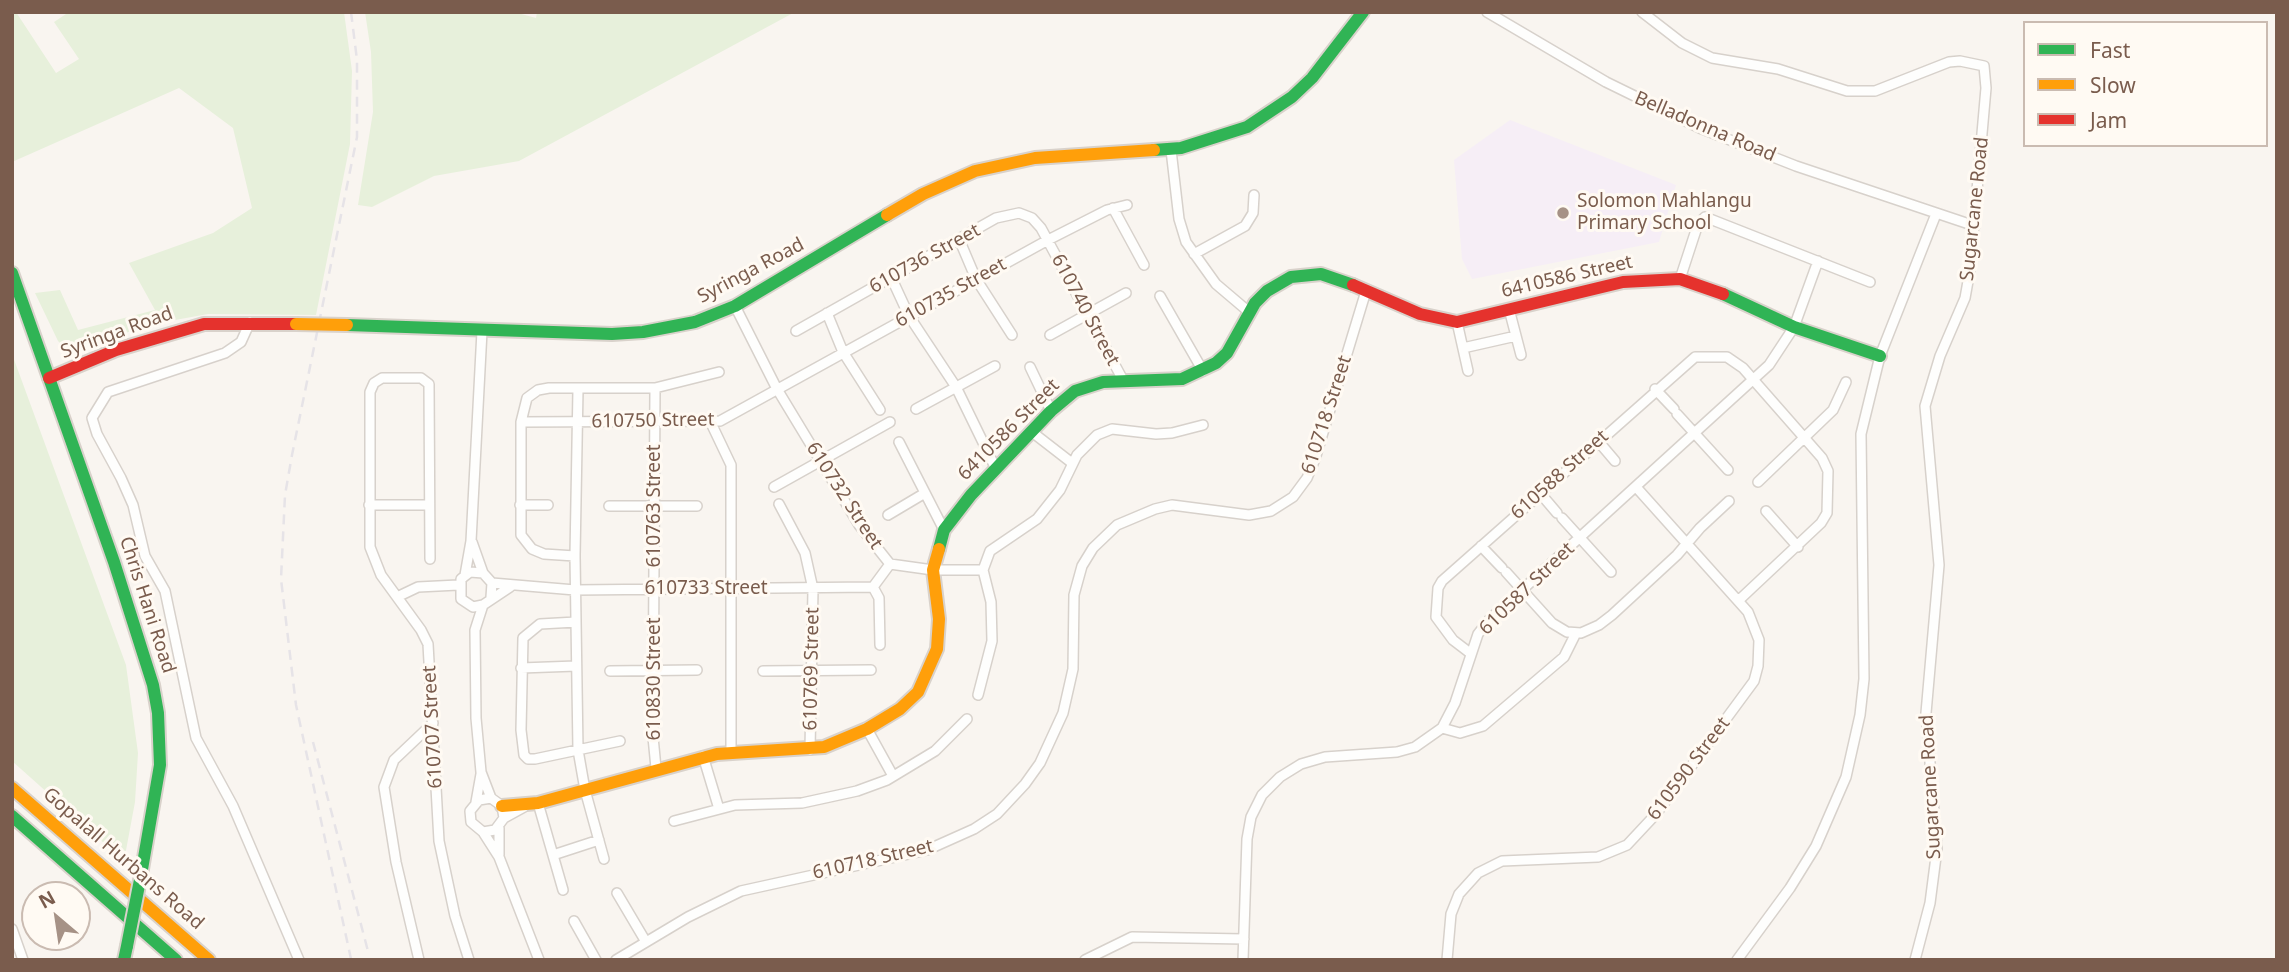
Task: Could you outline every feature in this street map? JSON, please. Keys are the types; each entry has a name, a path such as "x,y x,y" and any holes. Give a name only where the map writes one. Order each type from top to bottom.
{"main road":[{"name":"Syringa Road","path":"49,378 168,332 204,324 250,322 482,331 643,332 695,322 735,306 923,194 975,171 1035,158 1171,150 1223,137 1269,114 1312,78 1363,12"},
{"name":"Chris Hani Road","path":"12,273 141,641 158,713 157,794 124,960"},
{"name":"6410586 Street","path":"503,812 703,757 731,752 810,750 867,729 908,703 918,692 933,663 939,638 939,619 933,570 944,530 954,515 1051,411 1075,391 1102,382 1182,379 1203,371 1227,353 1249,312 1267,291 1292,277 1321,274 1420,314 1457,321 1623,282 1680,279 1725,295 1794,327 1880,356"},
{"name":"Gopalall Hurbans Road","path":"12,788 209,960"},
{"name":"Gopalall Hurbans Road","path":"12,816 176,960"}],"street":[{"name":"Belladonna Road","path":"1487,12 1606,82 1702,129 1796,166 1975,226"},
{"name":"Sugarcane Road","path":"1642,12 1682,43 1712,58 1778,69 1847,91 1875,92 1949,62 1960,61 1984,66 1986,88 1975,226 1965,298 1932,377 1925,407 1939,565 1926,713 1937,849 1933,890 1915,960"},
{"path":"1171,150 1179,219 1194,254 1216,284 1249,312"},
{"path":"1194,254 1245,226 1253,213 1254,195"},
{"name":"610735 Street","path":"777,390 1048,240 1113,208 1127,205"},
{"path":"1113,208 1144,265"},
{"name":"610736 Street","path":"796,331 996,218 1019,213 1032,218 1048,240"},
{"path":"1737,960 1790,888 1816,846 1836,805 1855,742 1864,678 1866,630 1861,434 1880,356 1936,214"},
{"path":"1680,279 1698,224 1705,217 1870,282"},
{"path":"960,239 976,279 1013,335"},
{"name":"610740 Street","path":"1048,240 1123,380"},
{"name":"610587 Street","path":"1442,728 1455,703 1478,634 1489,620 1782,351 1794,327 1818,261"},
{"path":"891,278 909,316 956,387 996,469"},
{"name":"610718 Street","path":"616,960 688,916 741,891 927,850 974,829 997,814 1025,785 1054,738 1073,669 1077,582 1093,548 1117,525 1155,509 1172,505 1249,515 1271,511 1293,497 1307,478 1315,458 1366,290"},
{"path":"1050,335 1126,293"},
{"path":"1160,296 1203,371"},
{"name":"610732 Street","path":"735,306 777,390 859,525 890,564 933,570 984,570"},
{"path":"1509,309 1521,355"},
{"path":"827,313 843,352 880,410"},
{"path":"1457,321 1468,371"},
{"path":"250,322 241,342 225,353 108,392 92,418 97,434 132,505 145,556 165,591 197,738 238,818 299,960"},
{"path":"397,597 418,587 458,585 465,575 471,541 482,331"},
{"path":"1463,348 1516,336"},
{"name":"610588 Street","path":"1470,653 1442,628 1436,607 1442,581 1689,359 1704,356 1727,357 1743,368 1826,463 1829,478 1824,518 1798,547 1738,601"},
{"path":"916,409 995,366"},
{"path":"1030,367 1051,411"},
{"path":"575,556 544,554 532,549 521,535 521,422 524,403 531,394 549,388 655,388 719,372"},
{"name":"610707 Street","path":"429,505 429,384 421,378 382,378 373,383 370,392 370,547 373,561 428,643 439,841 455,916 469,960"},
{"path":"1758,482 1833,410 1846,382"},
{"name":"610763 Street","path":"655,388 656,590"},
{"path":"579,389 575,556 578,750 584,790 604,859"},
{"path":"1655,389 1728,470"},
{"name":"610750 Street","path":"521,422 711,423 731,416 777,390"},
{"path":"774,487 890,422"},
{"path":"711,423 731,466 731,752"},
{"path":"978,695 992,641 991,602 984,570 986,559 995,546 1023,530 1051,503 1072,463 1088,442 1104,431 1156,434 1203,425"},
{"path":"1032,432 1072,463"},
{"path":"1598,441 1615,461"},
{"path":"899,442 944,530"},
{"name":"610590 Street","path":"1447,960 1451,914 1459,894 1478,873 1502,861 1598,857 1627,845 1643,830 1754,681 1758,666 1759,640 1754,621 1636,487"},
{"path":"888,515 925,493"},
{"name":"610587 Street","path":"1540,493 1579,538"},
{"path":"1243,960 1247,839 1251,817 1262,795 1280,777 1301,764 1325,757 1397,752 1415,747 1442,728 1461,733 1483,726 1564,657 1575,635 1599,625 1612,615 1678,555 1686,543 1729,501"},
{"name":"610769 Street","path":"779,504 805,553 813,589 810,750"},
{"path":"369,505 429,505 430,559"},
{"path":"520,505 548,505"},
{"path":"609,506 697,506"},
{"path":"1766,512 1798,547"},
{"path":"1579,538 1611,572"},
{"path":"471,541 483,573 492,583 491,597"},
{"path":"1481,546 1552,623 1575,635"},
{"path":"880,645 879,598 873,587 890,564"},
{"path":"465,575 483,573"},
{"name":"610733 Street","path":"492,583 510,587 575,590 873,587"},
{"path":"458,585 475,630"},
{"path":"499,857 499,828 503,812 491,798 481,772 476,728 475,630 483,605 491,597 510,587"},
{"path":"440,588 464,602 483,605"},
{"name":"610830 Street","path":"656,590 656,768"},
{"path":"576,622 548,622 527,632 521,645 521,730 526,757 535,759 620,741"},
{"path":"521,668 576,666"},
{"path":"610,671 697,670"},
{"path":"763,671 871,670"},
{"path":"674,821 735,805 802,803 857,791 893,776 935,751 967,719"},
{"path":"419,960 396,862 384,787 394,760 433,723"},
{"path":"867,729 893,776"},
{"path":"703,757 719,810"},
{"path":"481,772 471,811 471,822 483,832 499,857 539,960"},
{"path":"475,802 491,798"},
{"path":"538,803 563,890"},
{"path":"483,832 499,828"},
{"path":"553,855 599,840"},
{"path":"617,893 646,942"},
{"path":"574,921 596,960"},
{"path":"12,929 23,960"},
{"path":"1085,960 1132,937 1244,939"}],"shaded area":[{"name":"Solomon Mahlangu Primary School","path":"1510,120 1676,185 1659,242 1472,279 1462,259 1454,160"}],"green space":[{"path":"12,12 16,12 56,73 79,59 54,22 69,12 344,12 352,71 350,144 316,315 208,314 164,322 75,347 63,346 35,293 60,290 78,330 155,310 129,263 213,233 252,208 233,128 179,88 12,162"},
{"path":"365,12 514,12 536,18 537,12 795,12 519,161 434,176 372,207 358,205 373,112 371,52"},
{"path":"12,354 126,665 138,753 135,802 124,861 12,761"}],"railway":[{"path":"351,12 357,60 357,137 285,495 281,579 296,705 351,959"},
{"path":"313,742 369,955"}],"traffic: fast":[{"path":"1154,150 1181,148 1247,127 1292,97 1312,78 1363,12"},
{"path":"347,325 612,334 643,332 695,322 735,306 887,215"},
{"path":"12,273 114,562 153,685 158,713 160,765 141,875"},
{"path":"939,549 944,530 971,495 1051,411 1075,391 1103,382 1182,379 1216,363 1227,353 1255,303 1267,291 1291,277 1321,274 1353,285"},
{"path":"1723,294 1794,327 1880,356"},
{"path":"12,816 176,960"},
{"path":"127,946 141,875"},
{"path":"124,960 127,946"}],"traffic: slow":[{"path":"887,215 923,194 975,171 1035,158 1154,150"},
{"path":"296,324 347,325"},
{"path":"502,806 538,803 717,754 824,747 867,729 900,709 918,692 937,649 939,619 933,570 939,549"},
{"path":"12,788 209,960"}],"traffic: jam":[{"path":"1353,285 1420,314 1457,322 1623,282 1680,279 1723,294"},
{"path":"49,378 116,350 204,324 296,324"}],"place":[{"name":"Solomon Mahlangu Primary School","path":"1563,213"}]}
